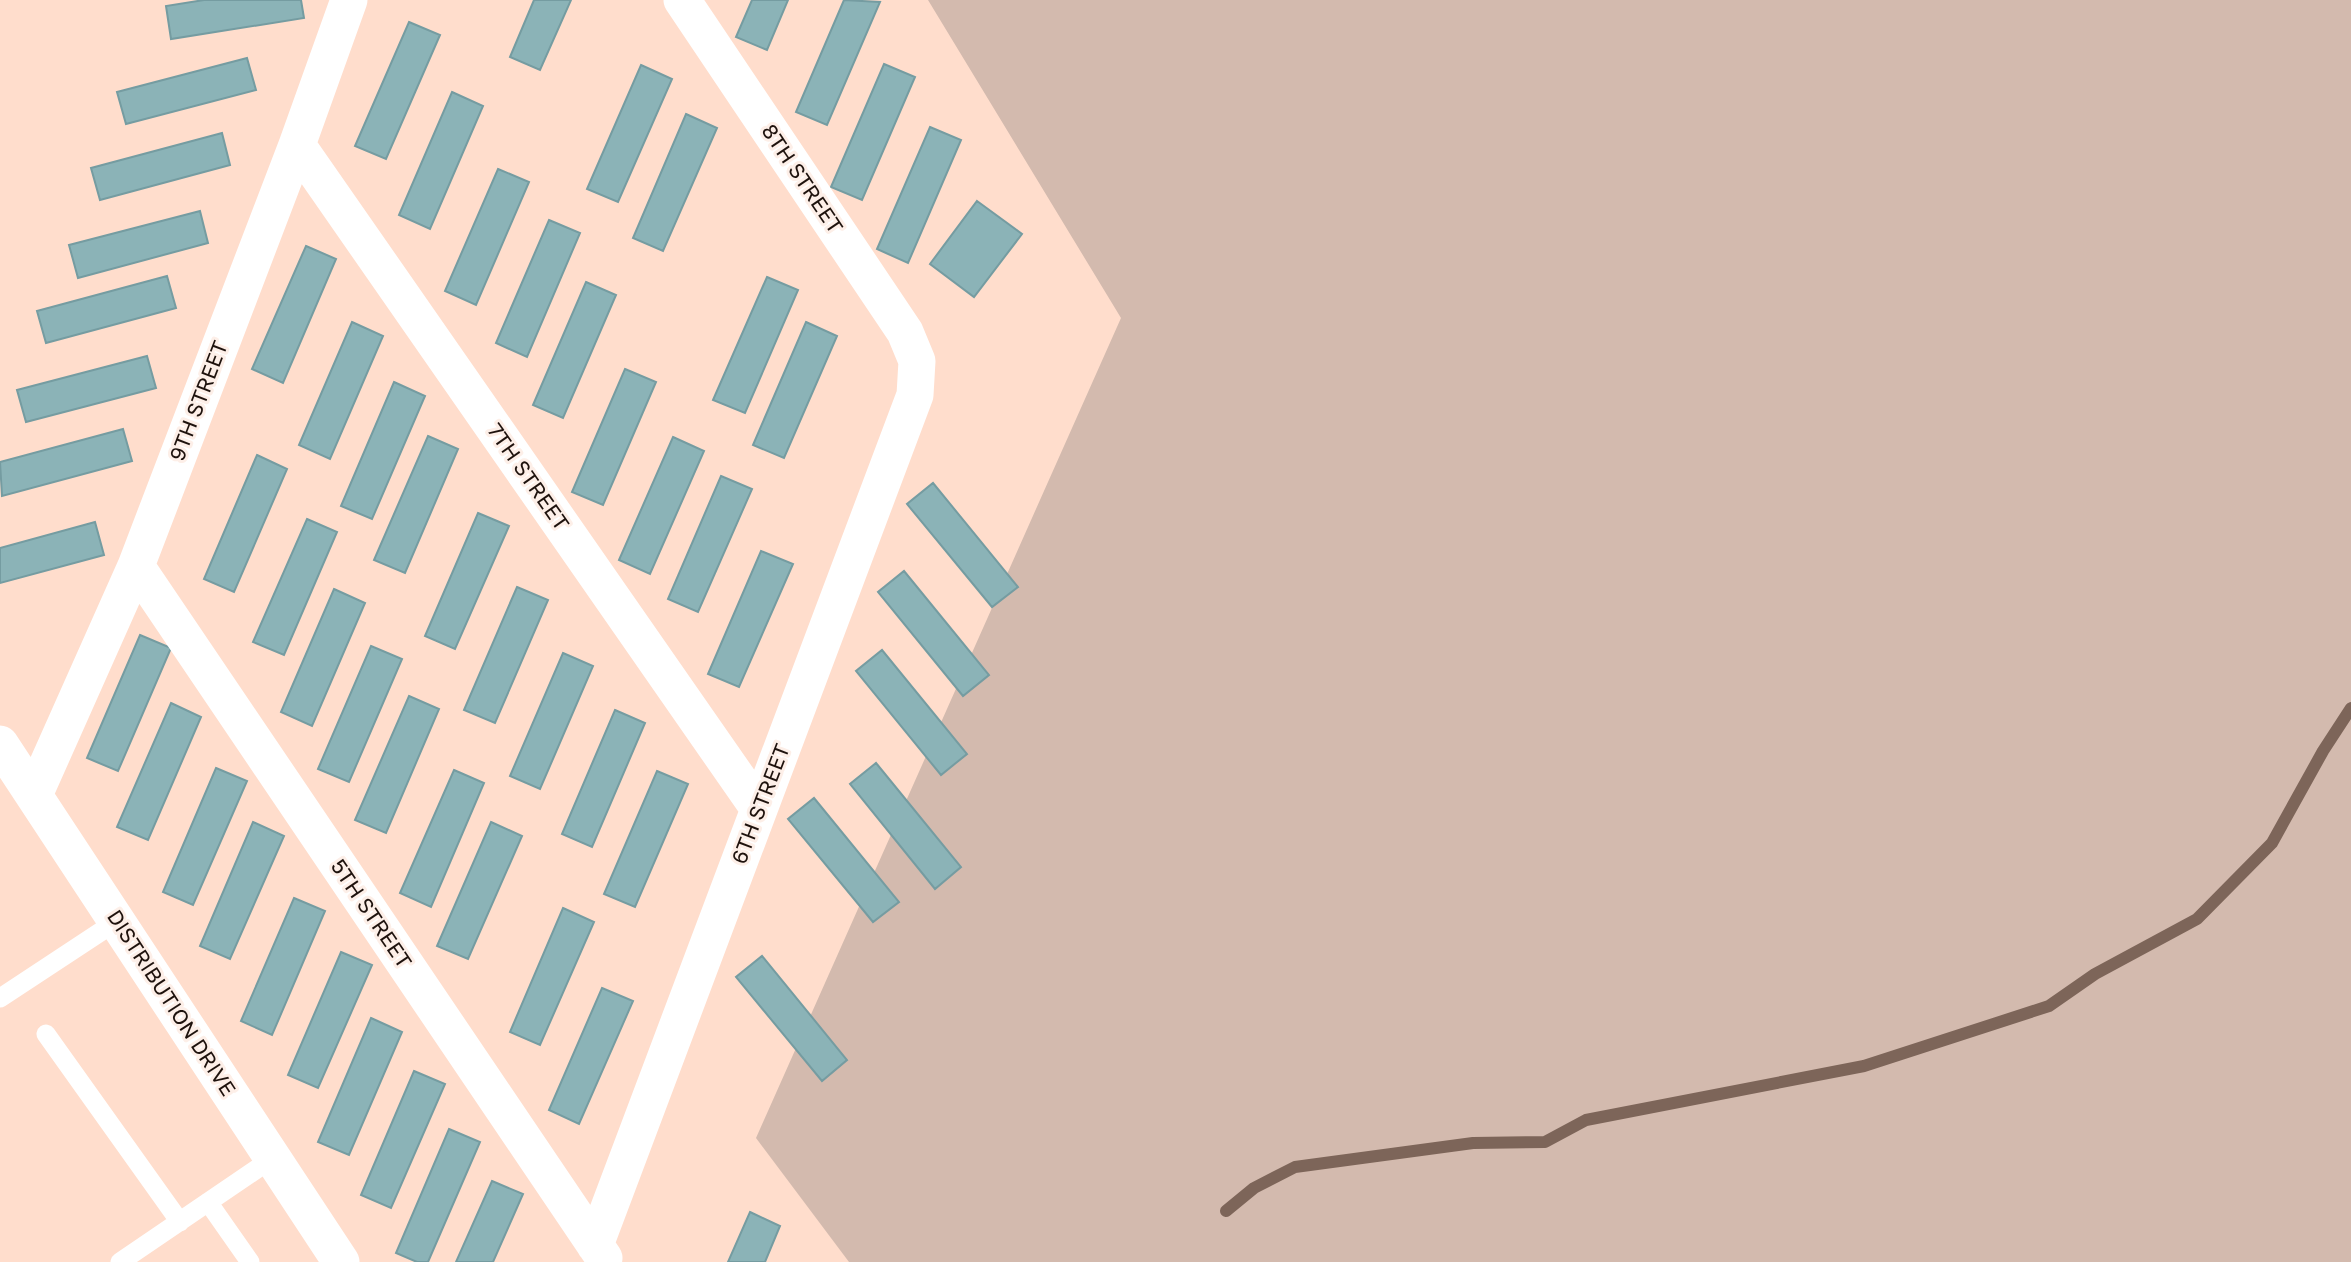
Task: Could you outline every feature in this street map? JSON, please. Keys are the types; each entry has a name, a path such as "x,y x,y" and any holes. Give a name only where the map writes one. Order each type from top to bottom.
{"street":[{"name":"9TH STREET","path":"34,796 136,566 297,145 349,0"},
{"name":"8TH STREET","path":"682,0 905,332 917,361"},
{"name":"7TH STREET","path":"297,145 759,808"},
{"name":"6TH STREET","path":"601,1253 759,808 915,395 917,361"},
{"name":"5TH STREET","path":"136,566 601,1253"},
{"name":"DISTRIBUTION DRIVE","path":"0,744 341,1262"}],"lane":[{"path":"0,998 117,921"},
{"path":"46,1034 180,1222"},
{"path":"120,1262 273,1158"},
{"path":"208,1202 250,1262"}],"shaded area":[{"path":"928,0 2351,0 2351,1262 849,1262 756,1138 1121,318"}],"building":[{"path":"204,0 301,0 304,18 171,39 166,6"},
{"path":"534,0 571,0 540,70 510,57"},
{"path":"752,0 788,0 767,50 736,37"},
{"path":"844,0 880,2 827,125 796,112"},
{"path":"409,22 440,35 386,159 355,146"},
{"path":"247,58 256,90 126,124 117,92"},
{"path":"884,64 915,77 862,200 831,187"},
{"path":"641,65 672,79 618,202 587,189"},
{"path":"452,92 483,106 430,229 399,215"},
{"path":"686,114 717,128 663,251 633,238"},
{"path":"930,127 961,140 908,263 877,249"},
{"path":"222,133 230,165 100,200 91,168"},
{"path":"498,169 529,182 476,305 445,291"},
{"path":"977,201 1022,234 974,297 930,264"},
{"path":"200,211 208,243 78,278 69,245"},
{"path":"549,220 580,233 527,357 496,343"},
{"path":"306,246 336,259 283,383 252,369"},
{"path":"167,276 176,308 46,343 37,311"},
{"path":"767,277 798,290 745,413 713,400"},
{"path":"586,282 616,295 563,418 533,405"},
{"path":"352,322 383,336 330,459 299,445"},
{"path":"806,322 837,336 784,458 753,445"},
{"path":"147,356 156,388 26,422 17,390"},
{"path":"625,369 656,382 603,505 572,492"},
{"path":"394,382 425,396 372,519 341,506"},
{"path":"123,429 132,461 2,496 0,462"},
{"path":"428,436 458,449 405,573 374,560"},
{"path":"673,437 704,451 650,574 619,560"},
{"path":"257,455 287,469 234,592 204,579"},
{"path":"721,476 752,489 698,612 668,599"},
{"path":"933,483 1018,587 992,607 907,504"},
{"path":"478,513 509,526 455,649 425,636"},
{"path":"307,519 337,532 284,655 253,642"},
{"path":"95,522 104,555 0,583 0,548"},
{"path":"761,551 793,564 739,687 708,674"},
{"path":"904,571 989,675 963,696 878,592"},
{"path":"517,587 548,600 495,723 464,710"},
{"path":"334,589 365,603 312,726 281,712"},
{"path":"140,635 171,648 118,771 87,758"},
{"path":"371,646 402,659 349,782 318,769"},
{"path":"882,650 967,754 941,775 856,671"},
{"path":"563,653 593,666 540,789 510,776"},
{"path":"409,696 439,709 386,833 355,820"},
{"path":"171,703 201,717 148,840 117,827"},
{"path":"615,710 645,723 592,847 562,834"},
{"path":"876,763 961,867 935,889 850,784"},
{"path":"216,768 247,781 193,905 163,892"},
{"path":"454,770 484,783 431,907 400,893"},
{"path":"657,771 688,784 635,907 604,894"},
{"path":"814,798 899,902 873,922 788,819"},
{"path":"253,822 284,836 230,959 200,946"},
{"path":"491,822 522,836 468,959 437,946"},
{"path":"294,898 325,911 272,1035 241,1021"},
{"path":"563,908 594,922 540,1045 510,1032"},
{"path":"341,952 372,965 318,1088 288,1075"},
{"path":"762,956 847,1060 822,1081 736,977"},
{"path":"602,988 633,1001 579,1124 549,1110"},
{"path":"371,1018 402,1032 349,1155 318,1142"},
{"path":"414,1071 445,1084 391,1208 361,1195"},
{"path":"449,1129 480,1142 428,1262 417,1262 396,1253"},
{"path":"492,1181 523,1194 493,1262 456,1262"},
{"path":"750,1212 780,1226 765,1262 728,1262"}],"waterway":[{"path":"1226,1211 1254,1188 1295,1167 1473,1143 1545,1142 1586,1120 1864,1066 2049,1006 2095,974 2197,919 2272,843 2323,751 2351,708"}]}
